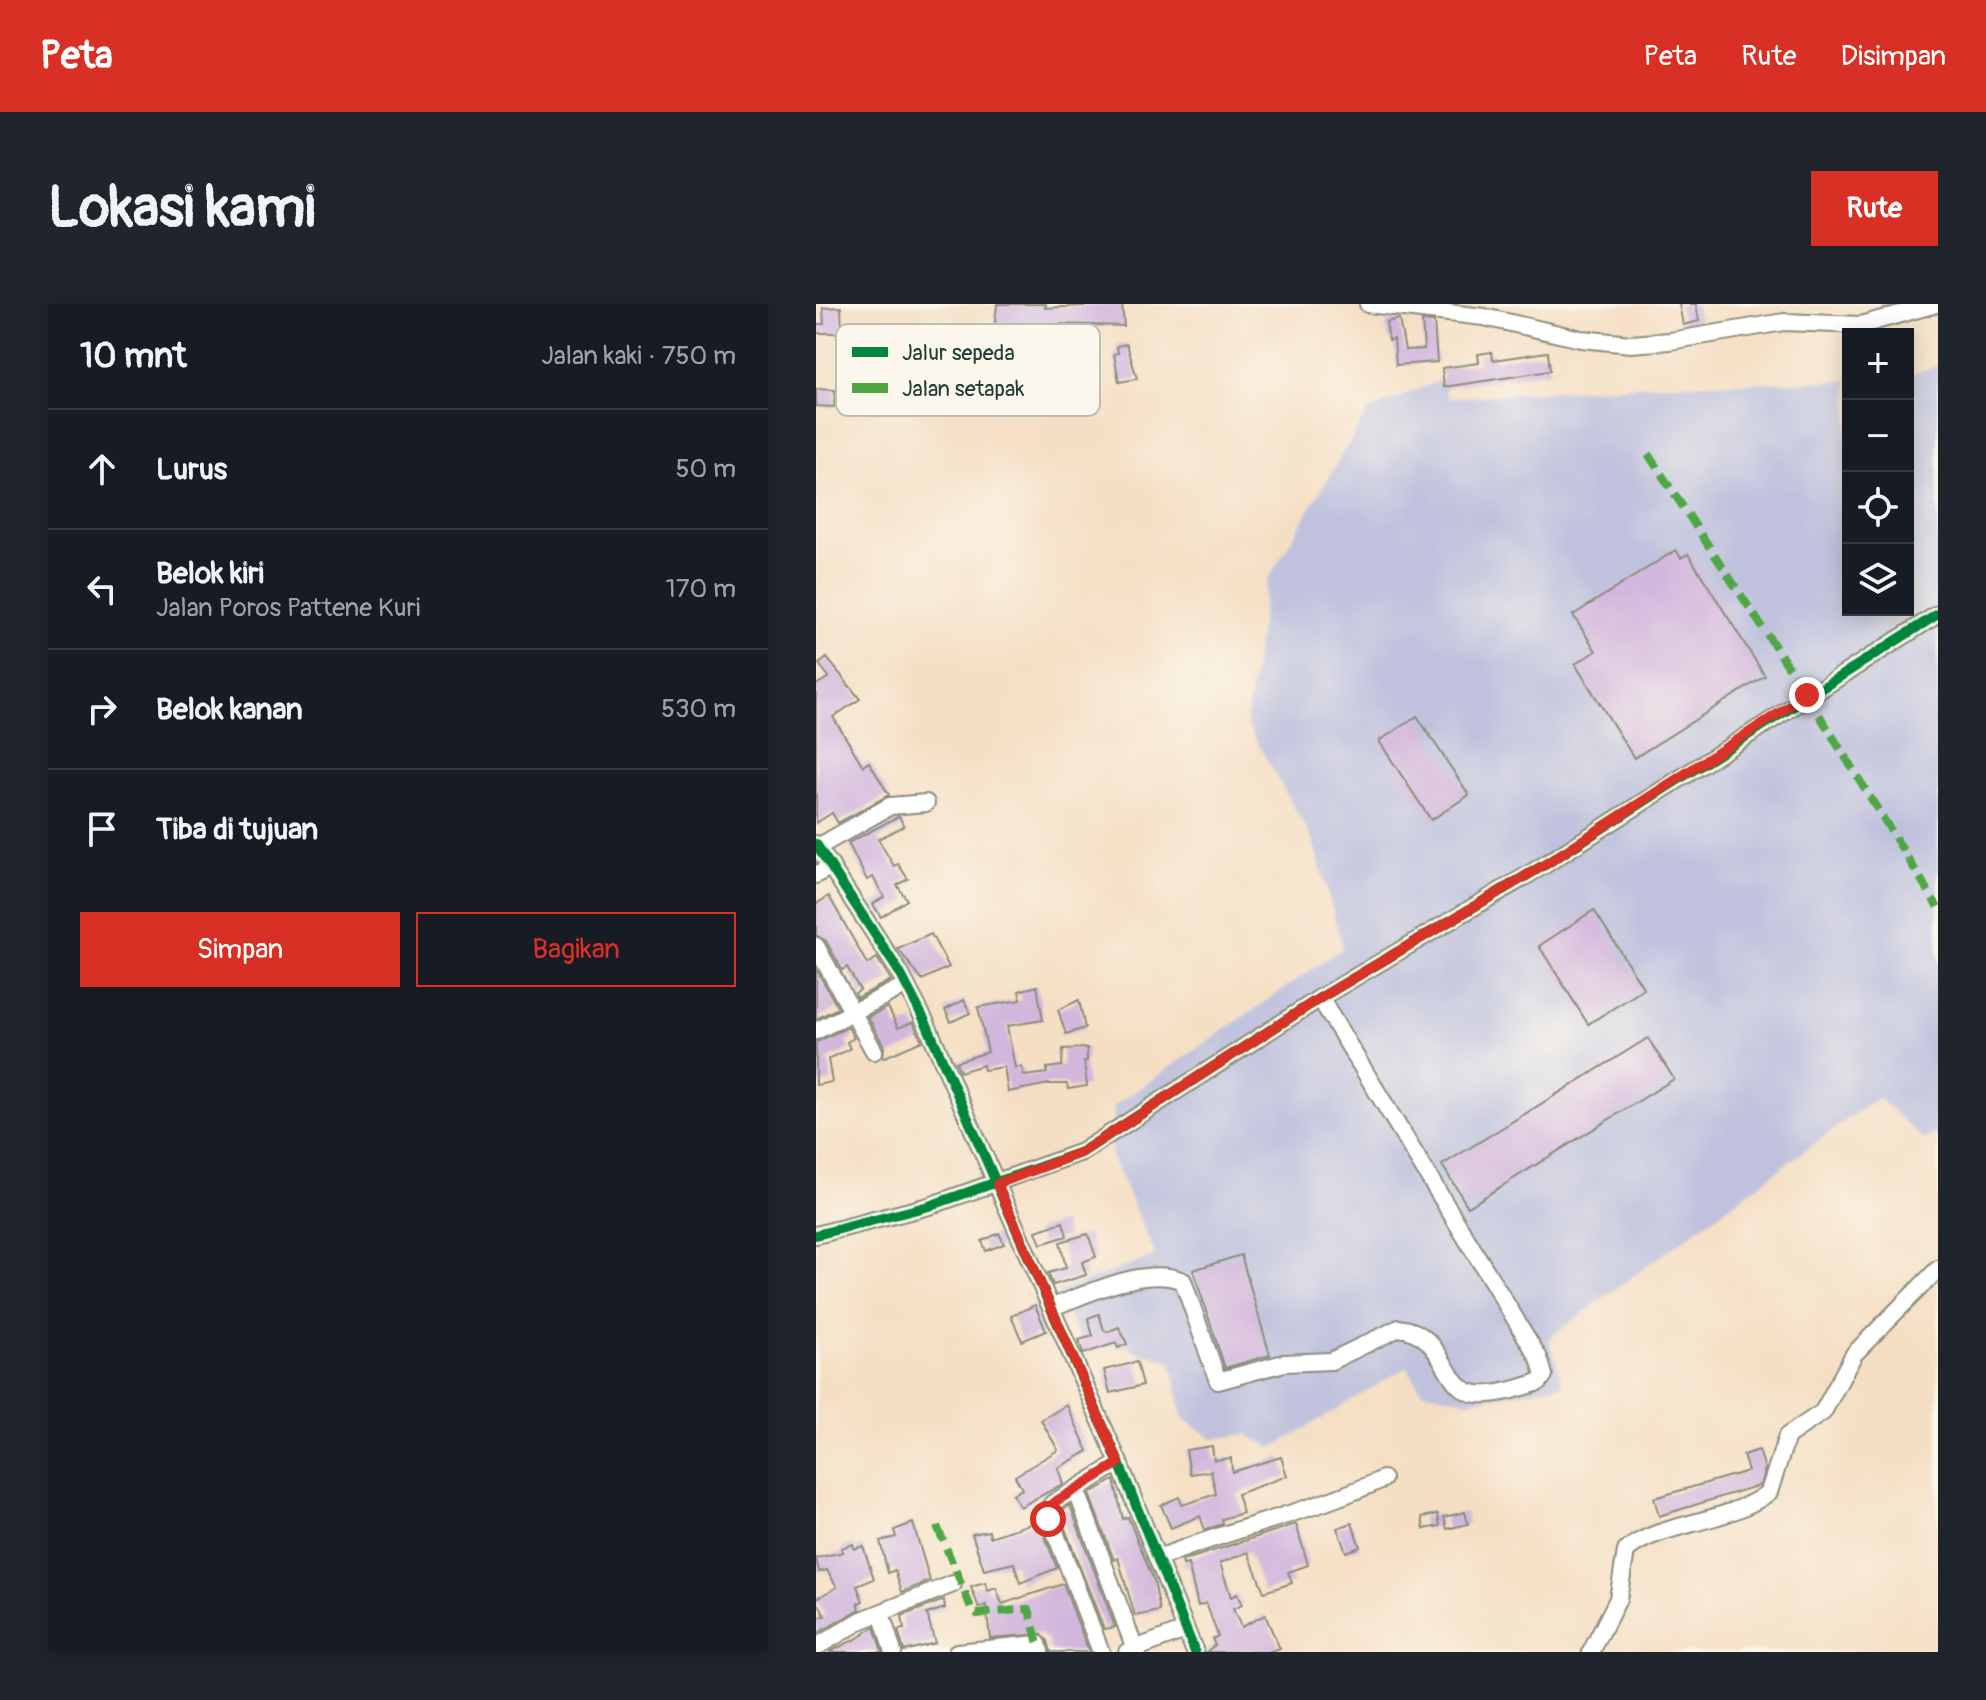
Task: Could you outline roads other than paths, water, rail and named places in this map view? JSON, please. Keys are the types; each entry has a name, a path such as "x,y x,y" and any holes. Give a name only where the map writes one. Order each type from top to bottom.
{"street":[{"path":"1368,304 1484,317 1581,339 1631,344 1784,322 1861,325 1936,304"},
{"path":"816,1235 915,1210 1082,1152 1320,998 1546,864 1938,614"},
{"path":"926,803 890,806 817,845 823,871 906,985 1052,1307 1159,1558 1195,1652"},
{"path":"816,946 874,1051"},
{"path":"816,1031 906,985"},
{"path":"1052,1307 1147,1277 1183,1281 1218,1381 1284,1363 1331,1361 1399,1328 1425,1335 1459,1385 1469,1392 1480,1395 1539,1382 1544,1375 1539,1358 1320,998"},
{"path":"1591,1652 1618,1599 1626,1551 1647,1539 1739,1511 1769,1492 1787,1436 1823,1412 1854,1354 1938,1269"},
{"path":"1101,1652 1047,1514 1053,1503 1119,1463"},
{"path":"1159,1558 1207,1538 1323,1505 1383,1479"},
{"path":"1076,1489 1130,1650 1185,1630"},
{"path":"816,1647 862,1620 953,1584"},
{"path":"881,1613 893,1652"},
{"path":"957,1652 1038,1644 1040,1652"}]}
